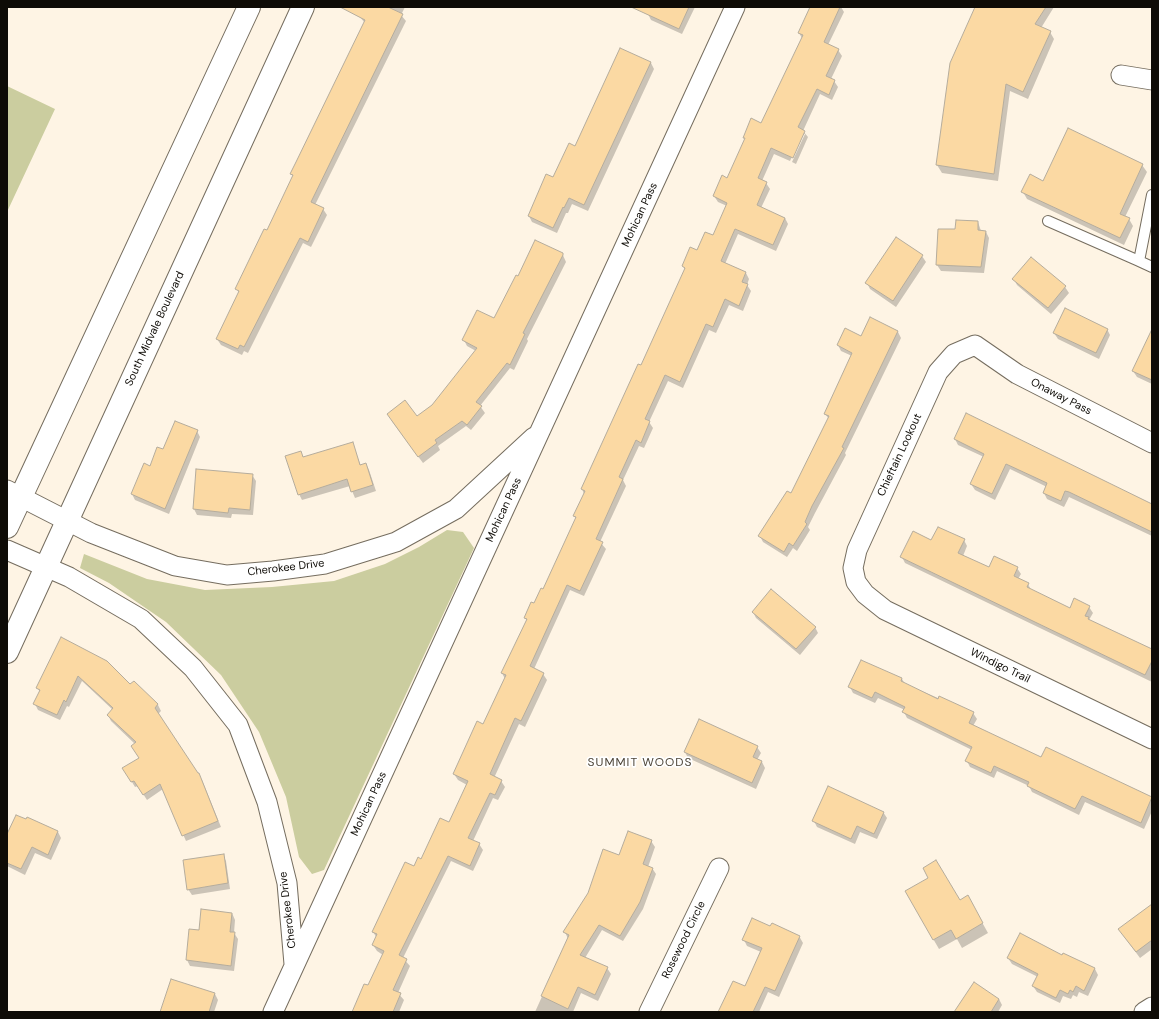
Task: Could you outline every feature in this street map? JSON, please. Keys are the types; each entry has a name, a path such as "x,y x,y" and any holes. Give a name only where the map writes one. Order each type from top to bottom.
{"main road":[{"path":"7,527 14,494 249,7"},
{"name":"South Midvale Boulevard","path":"7,652 303,7"}],"street":[{"name":"Mohican Pass","path":"273,1012 735,7"},
{"path":"1121,75 1152,80"},
{"name":"Onaway Pass","path":"975,344 1017,374 1152,443"},
{"name":"Chieftain Lookout","path":"856,582 853,568 857,550 938,372 954,354 975,344"},
{"name":"Cherokee Drive","path":"14,494 91,534 175,566 227,575 325,564 396,542 456,509 541,431"},
{"name":"Cherokee Drive","path":"7,550 69,577 141,619 193,668 238,725 267,802 287,883 294,966"},
{"name":"Windigo Trail","path":"856,582 865,594 885,610 1152,739"},
{"name":"Rosewood Circle","path":"649,1012 719,868"},
{"path":"1144,1012 1152,1007"}],"lane":[{"path":"1139,261 1152,194"},
{"path":"1048,221 1152,268"}],"green space":[{"path":"7,86 55,109 7,212"},
{"path":"447,530 463,532 474,548 324,870 312,874 299,857 286,797 259,732 221,675 166,622 109,583 80,568 84,554 147,579 205,590 272,587 334,581 385,564 419,547"}],"building":[{"path":"340,7 388,7 403,14 311,202 324,208 308,242 300,238 244,347 240,345 238,349 216,339 239,291 235,289 264,229 267,230 293,175 290,174 365,20"},
{"path":"631,7 689,7 679,29"},
{"path":"810,7 840,7 824,42 839,49 826,76 835,80 829,95 817,89 798,127 805,131 793,158 771,148 758,178 767,182 757,205 785,218 773,245 735,229 721,261 746,272 742,282 748,284 739,306 725,299 713,327 706,324 680,382 665,375 645,419 650,421 641,443 636,440 619,477 623,479 596,539 603,542 580,591 567,585 530,666 544,673 521,721 515,718 490,774 502,780 495,795 490,793 468,838 480,843 470,866 448,856 399,955 407,959 393,990 401,993 393,1012 352,1012 364,984 368,985 384,951 372,945 377,934 372,932 405,862 414,866 418,857 421,859 440,818 449,822 468,781 453,774 477,721 483,724 506,675 501,673 527,619 524,618 531,602 534,603 541,588 543,589 576,517 573,516 585,491 581,489 638,364 641,365 685,268 682,266 690,247 697,250 705,232 713,235 727,203 713,196 722,175 727,178 745,138 743,138 751,118 761,123 803,35 798,33"},
{"path":"975,7 1046,7 1035,24 1051,31 1023,92 1006,84 994,174 936,165 950,63"},
{"path":"620,48 651,62 584,205 569,198 553,228 528,216 546,174 553,177 569,143 575,146"},
{"path":"1068,128 1143,164 1120,214 1130,218 1120,238 1021,192 1030,174 1043,181"},
{"path":"956,220 978,221 978,230 986,231 981,267 936,265 938,229 955,229"},
{"path":"896,237 923,255 893,301 865,283"},
{"path":"535,240 563,253 563,255 523,333 525,334 510,365 507,363 476,402 482,406 467,425 462,421 435,440 437,443 418,457 387,414 405,400 417,416 432,405 477,348 462,340 477,310 494,318 516,275 518,276"},
{"path":"1031,257 1066,286 1048,308 1012,279"},
{"path":"1065,308 1108,329 1096,353 1053,333"},
{"path":"870,317 898,331 842,447 844,448 812,506 805,522 807,524 793,546 789,543 784,552 758,536 787,491 791,493 829,416 824,414 852,353 837,345 845,328 861,336"},
{"path":"1152,329 1152,380 1132,371"},
{"path":"966,413 1152,504 1152,532 1069,492 1065,491 1061,501 1043,493 1047,483 1006,464 992,494 970,484 984,454 954,439"},
{"path":"175,421 198,430 165,509 131,494 144,463 150,466 157,447 163,449"},
{"path":"353,442 360,465 366,463 373,485 351,492 347,479 298,495 285,456 301,451 303,457"},
{"path":"196,469 253,474 250,510 229,508 228,513 193,509"},
{"path":"938,527 965,539 958,553 989,567 994,556 1018,567 1014,576 1029,583 1027,587 1070,608 1074,598 1090,606 1085,616 1089,617 1088,619 1152,649 1152,661 1145,675 900,557 913,531 931,540"},
{"path":"771,589 816,627 796,649 752,612"},
{"path":"61,637 107,661 130,684 134,681 158,704 155,708 199,773 218,821 182,836 160,784 143,795 134,781 131,782 122,768 139,758 131,746 136,742 107,715 113,708 78,676 66,702 64,700 57,715 33,704 40,690 36,688"},
{"path":"861,660 902,678 901,681 938,699 939,696 974,712 969,723 1041,757 1046,747 1152,797 1141,823 1082,796 1075,809 1027,786 1029,782 994,766 991,773 965,761 972,747 902,712 905,707 875,692 872,698 848,687"},
{"path":"699,719 758,746 753,757 762,761 752,783 684,752"},
{"path":"828,786 884,812 874,834 857,826 851,839 812,821"},
{"path":"16,815 26,819 27,817 58,831 48,855 32,847 21,869 7,863 7,834"},
{"path":"628,831 652,840 643,864 653,868 640,902 620,936 599,925 580,955 608,967 595,995 578,987 568,1009 541,996 569,935 563,932 588,893 603,849 619,855"},
{"path":"224,854 228,883 187,890 183,860"},
{"path":"936,860 960,900 968,895 983,923 956,939 951,930 933,940 905,891 928,878 923,868"},
{"path":"1152,904 1152,940 1136,952 1118,929"},
{"path":"201,909 232,913 230,932 235,932 231,966 186,960 189,929 199,930"},
{"path":"752,918 770,926 772,923 800,936 775,991 765,987 753,1012 718,1012 733,981 745,986 762,948 742,940"},
{"path":"1020,933 1062,955 1063,953 1095,968 1084,991 1076,986 1073,992 1070,990 1068,994 1060,990 1056,998 1032,986 1038,974 1007,958"},
{"path":"171,979 215,993 209,1012 160,1012"},
{"path":"974,982 999,999 991,1012 954,1012"}],"district":[{"name":"SUMMIT WOODS","path":"640,763"}]}
